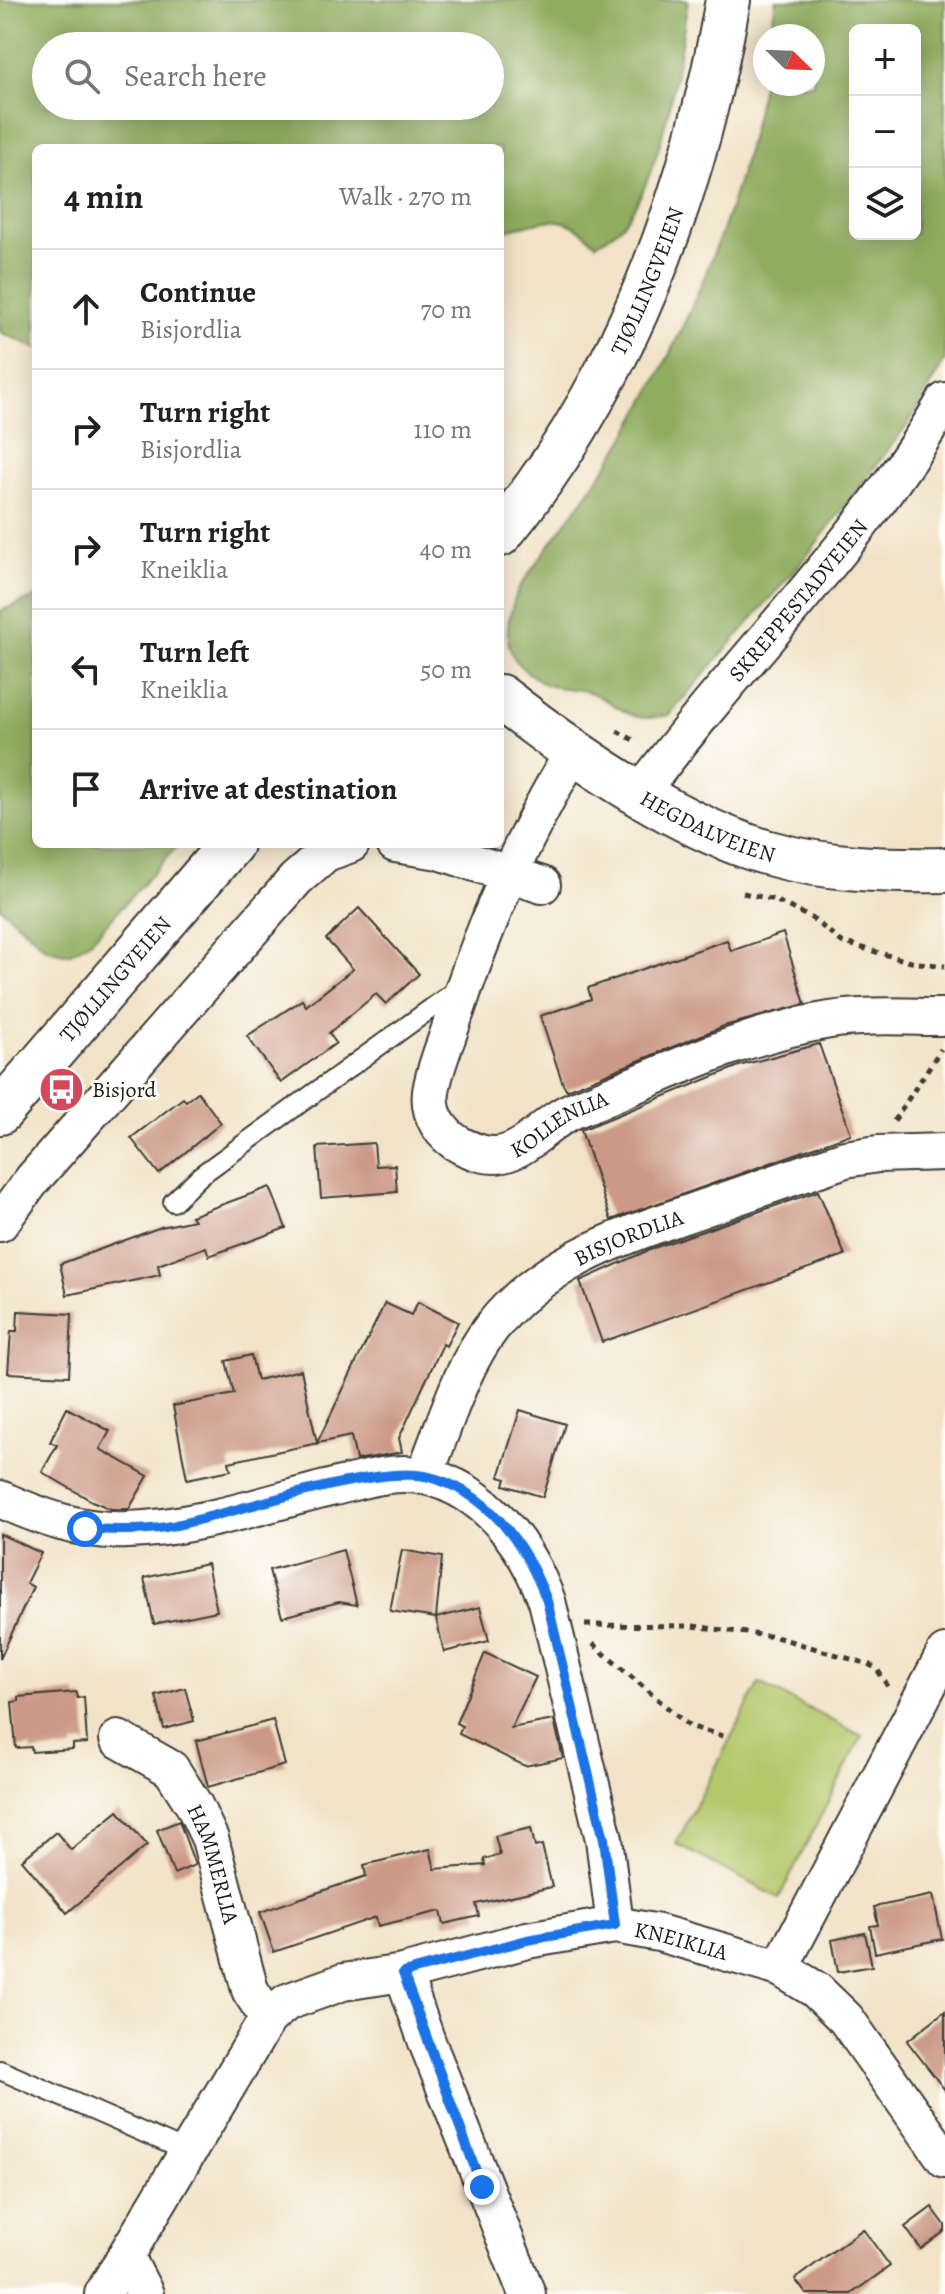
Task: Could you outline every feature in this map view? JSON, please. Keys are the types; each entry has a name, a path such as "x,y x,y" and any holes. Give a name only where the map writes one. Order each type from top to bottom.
{"main road":[{"name":"TJØLLINGVEIEN","path":"504,529 547,472 591,402 656,263 683,191 716,65 728,0"},
{"name":"HEGDALVEIEN","path":"504,700 573,753 708,830 768,853 830,865 945,870"},
{"name":"TJØLLINGVEIEN","path":"0,1112 228,848"}],"street":[{"name":"SKREPPESTADVEIEN","path":"641,792 809,587 945,401"},
{"name":"KOLLENLIA","path":"573,753 539,809 527,879 464,985 431,1093 432,1109 441,1130 478,1154 501,1155 521,1146 557,1116 748,1040 795,1026 834,1019 945,1017"},
{"path":"0,1223 33,1179 296,879 326,853 340,848"},
{"path":"420,848 527,879"},
{"name":"BISJORDLIA","path":"424,1476 474,1357 491,1328 516,1300 550,1274 580,1256 633,1233 845,1159 878,1154 945,1152"},
{"path":"0,1499 49,1520 73,1526 128,1530 173,1526 378,1477 424,1476 457,1489 489,1510 517,1537 534,1565 547,1601 604,1839 615,1925"},
{"path":"780,1968 945,1653"},
{"name":"HAMMERLIA","path":"118,1739 171,1769 194,1805 210,1839 250,1990 268,2018"},
{"name":"KNEIKLIA","path":"403,1973 527,1940 615,1925 659,1933 780,1968 816,1990 846,2019 945,2159"},
{"path":"103,2294 127,2259 268,2018 287,2002 343,1982 403,1973 432,2057 527,2294"},
{"path":"127,2259 145,2294"}],"lane":[{"path":"173,1202 201,1175 424,1010 464,985"},
{"path":"0,2070 188,2152"}],"path":[{"path":"743,893 775,900 813,919 842,942 911,962 945,966"},
{"path":"878,1154 887,1132 945,1043"},
{"path":"583,1632 578,1625 693,1626 806,1645 877,1669 906,1727"},
{"path":"588,1640 689,1726 726,1737"}],"green space":[{"path":"0,0 688,0 666,119 648,179 636,205 621,226 596,244 583,232 562,222 541,222 504,230 504,144 32,144 32,346 0,332"},
{"path":"776,0 945,0 945,360 908,424 805,558 669,715 637,717 590,692 553,687 527,672 512,654 509,643 511,610 519,588 618,448 654,385 714,253 759,96 825,96 825,24 772,24"},
{"path":"32,599 32,848 175,848 92,940 69,954 47,949 0,907 0,611"},
{"path":"759,1683 862,1736 779,1898 676,1844"}],"building":[{"path":"359,908 419,974 386,1004 376,994 329,1033 336,1043 281,1083 247,1036 302,1000 306,1006 353,969 326,939"},
{"path":"783,933 805,1004 724,1026 567,1090 540,1016 591,999 588,988 727,940 731,951"},
{"path":"819,1044 851,1134 611,1220 581,1130 739,1066"},
{"path":"198,1092 221,1123 159,1174 131,1138 183,1098 186,1101"},
{"path":"374,1143 376,1166 395,1165 397,1192 321,1198 317,1147"},
{"path":"270,1187 286,1228 209,1256 206,1247 158,1265 160,1275 67,1295 60,1264 161,1227 194,1220 191,1216"},
{"path":"818,1191 845,1255 602,1342 580,1281 651,1249"},
{"path":"418,1302 458,1322 446,1346 443,1344 399,1438 402,1452 356,1460 351,1436 229,1462 231,1470 187,1479 173,1406 234,1394 226,1361 251,1355 257,1380 301,1370 317,1443 385,1303 411,1315"},
{"path":"18,1311 72,1314 69,1376 8,1373 11,1331 17,1331"},
{"path":"67,1408 110,1431 100,1449 148,1476 129,1509 111,1509 92,1501 42,1472 57,1445 50,1442"},
{"path":"520,1410 565,1424 543,1497 504,1485 506,1479 499,1477"},
{"path":"0,1534 41,1553 26,1583 33,1587 0,1659"},
{"path":"343,1550 357,1605 339,1602 282,1617 269,1570"},
{"path":"402,1550 442,1557 436,1618 390,1611"},
{"path":"207,1564 217,1611 154,1624 144,1578"},
{"path":"480,1607 489,1641 444,1652 436,1618"},
{"path":"485,1653 536,1677 511,1728 554,1720 563,1758 525,1766 459,1734 462,1726 456,1723"},
{"path":"185,1688 194,1721 164,1729 156,1696"},
{"path":"76,1692 77,1698 84,1697 87,1743 73,1744 73,1749 32,1752 31,1747 16,1748 12,1702 19,1701 19,1697"},
{"path":"273,1720 285,1765 208,1787 196,1741"},
{"path":"118,1811 147,1845 67,1913 22,1860 56,1832 71,1850"},
{"path":"179,1821 195,1865 174,1874 157,1830"},
{"path":"531,1828 535,1847 542,1845 552,1887 476,1904 479,1916 444,1924 441,1911 378,1926 376,1917 274,1952 260,1912 366,1876 364,1865 430,1849 435,1869 485,1865 484,1859 500,1855 495,1836"},
{"path":"933,1895 942,1939 875,1953 870,1926 878,1925 874,1907"},
{"path":"865,1933 872,1966 838,1972 832,1940"},
{"path":"945,2011 945,2090 907,2041"},
{"path":"932,2207 945,2225 945,2231 921,2249 905,2227"},
{"path":"863,2229 890,2266 851,2294 806,2294 795,2279"}],"place":[{"name":"Bisjord","path":"61,1089"}],"route":[{"path":"85,1529 128,1530 173,1526 378,1477 424,1476 457,1489 489,1510 517,1537 534,1565 547,1601 604,1839 615,1925 527,1940 403,1973 482,2187"}]}
